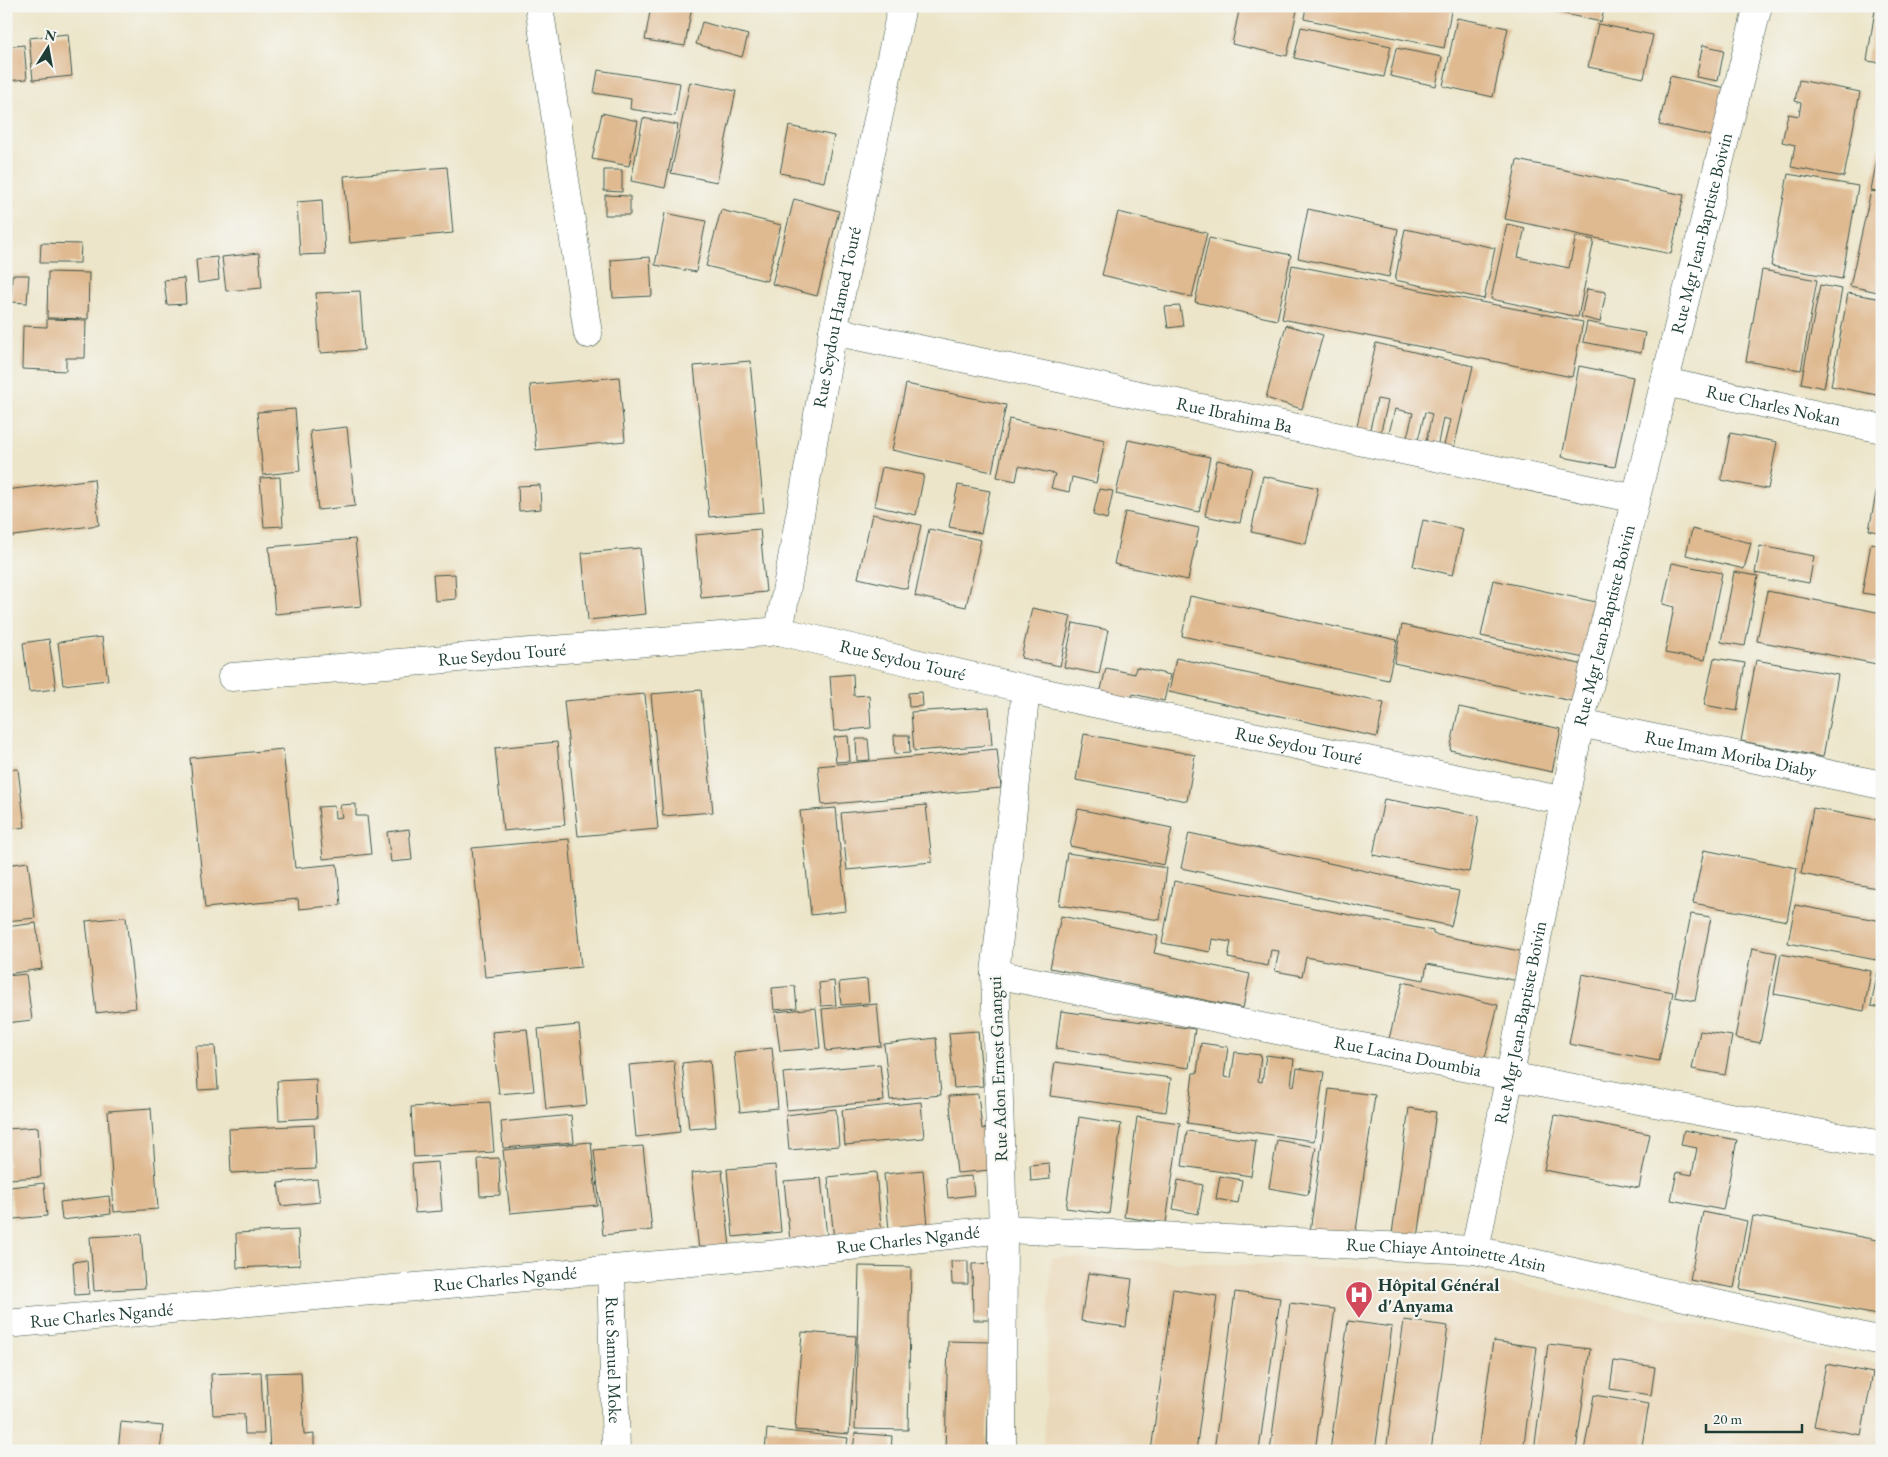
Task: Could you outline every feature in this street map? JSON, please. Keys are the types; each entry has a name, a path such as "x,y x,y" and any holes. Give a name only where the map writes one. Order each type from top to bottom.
{"street":[{"path":"539,6 588,334"},
{"name":"Rue Seydou Hamed Touré","path":"779,631 833,331 902,6"},
{"name":"Rue Mgr Jean-Baptiste Boivin","path":"1475,1250 1508,1076 1580,723 1758,6"},
{"name":"Rue Ibrahima Ba","path":"833,331 1636,499"},
{"name":"Rue Charles Nokan","path":"1665,382 1882,429"},
{"name":"Rue Seydou Touré","path":"232,677 779,631 1026,689 1565,801"},
{"name":"Rue Adon Ernest Gnangui","path":"1002,1451 1004,1229 995,974 1026,689"},
{"name":"Rue Imam Moriba Diaby","path":"1580,723 1882,785"},
{"name":"Rue Lacina Doumbia","path":"995,974 1508,1076 1882,1145"},
{"name":"Rue Chiaye Antoinette Atsin","path":"1004,1229 1475,1250 1882,1341"},
{"name":"Rue Charles Ngandé","path":"6,1324 769,1255 1004,1229"},
{"name":"Rue Samuel Moke","path":"611,1269 616,1451"}],"shaded area":[{"name":"Hôpital Général d'Anyama","path":"1051,1257 1456,1272 1882,1365 1882,1451 1043,1451"}],"building":[{"path":"651,6 692,6 685,46 645,40"},
{"path":"1240,6 1298,6 1287,56 1232,44"},
{"path":"1306,6 1452,6 1444,48 1304,19"},
{"path":"1529,6 1605,6 1601,22"},
{"path":"1875,10 1882,11 1882,63 1867,61"},
{"path":"1457,18 1508,28 1493,97 1443,86"},
{"path":"702,22 748,35 742,57 696,44"},
{"path":"1598,24 1653,35 1644,78 1588,67"},
{"path":"1301,27 1391,46 1384,77 1294,58"},
{"path":"68,34 72,76 33,80 29,38"},
{"path":"24,45 27,79 7,81 6,47"},
{"path":"1703,45 1724,50 1718,81 1696,77"},
{"path":"1396,48 1442,57 1436,86 1390,76"},
{"path":"598,70 680,83 675,116 630,109 631,99 594,93"},
{"path":"1670,76 1726,88 1716,137 1659,125"},
{"path":"1799,80 1860,92 1844,177 1791,167 1795,145 1782,142 1788,114 1799,116 1801,103 1795,101"},
{"path":"690,82 736,91 717,182 671,173"},
{"path":"602,113 638,121 629,166 592,159"},
{"path":"643,118 678,125 665,188 631,181"},
{"path":"789,126 834,136 824,182 780,173"},
{"path":"1882,138 1882,192 1871,190"},
{"path":"1517,160 1684,195 1671,254 1505,219"},
{"path":"447,167 453,233 350,243 344,176"},
{"path":"604,170 622,170 622,192 604,191"},
{"path":"1788,174 1858,186 1842,279 1771,266"},
{"path":"1871,191 1882,193 1882,293 1850,286"},
{"path":"605,195 630,196 630,215 605,215"},
{"path":"794,199 839,211 817,296 772,284"},
{"path":"322,200 325,254 300,255 297,202"},
{"path":"1308,209 1398,229 1389,277 1298,258"},
{"path":"721,210 781,225 767,281 706,266"},
{"path":"1118,212 1207,233 1192,297 1102,275"},
{"path":"665,213 706,221 696,272 655,265"},
{"path":"1507,224 1525,228 1518,257 1569,268 1576,236 1594,240 1578,317 1491,299"},
{"path":"1405,229 1495,248 1484,299 1395,280"},
{"path":"1209,238 1291,255 1277,320 1195,302"},
{"path":"41,243 81,244 80,263 40,263"},
{"path":"259,253 262,288 226,291 222,257"},
{"path":"217,257 219,280 198,283 196,259"},
{"path":"650,257 652,296 613,298 611,260"},
{"path":"1292,265 1583,322 1572,377 1282,319"},
{"path":"1762,270 1817,280 1801,370 1746,361"},
{"path":"48,272 89,273 88,319 47,318"},
{"path":"12,275 29,275 27,303 11,302"},
{"path":"184,278 186,304 167,305 164,280"},
{"path":"1820,285 1842,289 1824,388 1801,383"},
{"path":"1587,289 1606,292 1600,322 1581,317"},
{"path":"360,291 364,350 320,353 316,293"},
{"path":"1848,293 1882,299 1882,396 1831,386"},
{"path":"1180,306 1183,326 1168,328 1165,307"},
{"path":"47,319 86,320 85,358 66,358 66,371 22,369 23,326 47,327"},
{"path":"1587,322 1645,333 1641,353 1583,342"},
{"path":"1286,325 1323,335 1302,409 1266,398"},
{"path":"1376,343 1473,366 1453,452 1443,450 1450,420 1443,418 1437,448 1425,446 1432,414 1425,412 1417,444 1406,441 1413,413 1395,409 1388,437 1380,435 1388,401 1377,399 1369,433 1356,430"},
{"path":"750,361 764,512 709,517 694,366"},
{"path":"1579,366 1633,377 1615,467 1562,457"},
{"path":"619,377 625,441 536,450 530,385"},
{"path":"906,384 1006,405 992,472 892,450"},
{"path":"295,409 300,471 263,475 257,412"},
{"path":"1009,419 1105,440 1096,483 1072,477 1069,492 1051,488 1055,474 1019,466 1016,481 997,477"},
{"path":"347,427 355,506 318,510 310,431"},
{"path":"1730,433 1777,442 1768,489 1721,480"},
{"path":"1128,440 1210,457 1199,512 1116,494"},
{"path":"1217,460 1252,468 1240,523 1205,516"},
{"path":"882,467 924,475 916,515 874,506"},
{"path":"1882,467 1882,533 1869,530"},
{"path":"1263,476 1318,488 1306,544 1251,532"},
{"path":"280,477 283,526 264,527 260,478"},
{"path":"94,479 99,525 6,537 6,490"},
{"path":"540,485 541,509 519,511 518,486"},
{"path":"958,485 990,491 981,533 949,527"},
{"path":"1099,489 1113,491 1107,519 1093,515"},
{"path":"1125,512 1199,528 1188,580 1114,564"},
{"path":"872,514 921,525 907,589 858,578"},
{"path":"1423,520 1463,529 1453,575 1413,566"},
{"path":"760,529 766,592 701,598 695,535"},
{"path":"929,529 981,540 966,607 915,596"},
{"path":"1692,529 1751,543 1744,569 1686,555"},
{"path":"355,539 362,606 275,614 269,547"},
{"path":"1871,543 1882,545 1882,596 1862,593"},
{"path":"1760,546 1814,556 1809,583 1755,573"},
{"path":"640,548 646,614 588,620 582,553"},
{"path":"1672,563 1722,573 1705,660 1665,653 1674,607 1663,604"},
{"path":"1734,572 1758,576 1745,646 1721,642"},
{"path":"455,574 456,599 435,601 433,575"},
{"path":"1493,580 1596,602 1584,658 1481,636"},
{"path":"1767,591 1882,613 1882,665 1757,641"},
{"path":"1190,596 1397,640 1388,680 1182,636"},
{"path":"1032,608 1071,616 1060,666 1021,658"},
{"path":"1073,623 1108,630 1099,674 1064,667"},
{"path":"1402,625 1589,666 1581,703 1394,663"},
{"path":"102,637 108,680 63,685 58,642"},
{"path":"49,639 56,689 29,692 23,643"},
{"path":"1176,658 1384,703 1377,737 1169,692"},
{"path":"1714,658 1745,663 1737,711 1704,705"},
{"path":"1756,660 1838,675 1823,757 1741,741"},
{"path":"1136,667 1170,675 1164,701 1133,694 1131,701 1100,694 1106,668 1135,674"},
{"path":"853,674 854,696 869,695 871,728 834,731 830,676"},
{"path":"701,690 713,812 663,816 651,694"},
{"path":"922,692 923,706 909,707 908,693"},
{"path":"645,694 658,829 578,836 564,701"},
{"path":"989,707 992,745 914,751 911,712"},
{"path":"1459,707 1561,729 1552,772 1450,750"},
{"path":"1084,734 1195,755 1187,801 1076,780"},
{"path":"894,735 909,735 910,753 895,754"},
{"path":"848,736 850,761 836,762 834,737"},
{"path":"856,739 868,739 870,760 857,761"},
{"path":"557,742 565,825 503,831 495,748"},
{"path":"283,749 295,868 337,864 341,905 299,909 298,899 205,908 190,758"},
{"path":"997,749 1001,788 822,805 818,766"},
{"path":"18,769 25,827 6,830 6,770"},
{"path":"1384,799 1479,816 1469,872 1373,855"},
{"path":"356,804 356,816 367,816 371,854 323,859 318,807 334,806 335,818 342,817 340,805"},
{"path":"926,805 932,862 847,870 841,813"},
{"path":"836,808 846,911 811,915 800,811"},
{"path":"1813,808 1882,821 1882,889 1801,874"},
{"path":"1078,809 1172,828 1164,865 1070,846"},
{"path":"409,829 412,860 391,862 387,832"},
{"path":"1189,833 1459,891 1451,926 1181,868"},
{"path":"569,839 581,967 485,977 472,848"},
{"path":"1704,850 1797,868 1787,921 1693,903"},
{"path":"1067,853 1167,868 1160,920 1059,905"},
{"path":"28,862 35,918 6,921 6,865"},
{"path":"1174,881 1433,931 1433,934 1530,953 1524,982 1427,964 1424,980 1306,957 1302,976 1275,971 1279,951 1271,950 1268,966 1228,958 1231,942 1212,939 1210,952 1162,943"},
{"path":"1795,905 1882,921 1876,960 1788,943"},
{"path":"1691,914 1711,917 1695,1001 1675,997"},
{"path":"1061,916 1158,936 1154,953 1250,974 1243,1008 1050,968"},
{"path":"126,917 136,1008 96,1013 86,921"},
{"path":"36,923 42,969 6,974 6,927"},
{"path":"1752,948 1777,953 1760,1043 1735,1038"},
{"path":"1781,954 1871,971 1864,1011 1774,994"},
{"path":"1878,970 1882,971 1882,1008 1871,1006"},
{"path":"26,974 32,1020 6,1023 6,976"},
{"path":"1582,974 1673,992 1659,1061 1569,1044"},
{"path":"867,979 869,1003 841,1005 839,982"},
{"path":"834,981 836,1005 821,1006 819,983"},
{"path":"1403,982 1498,1005 1483,1066 1388,1043"},
{"path":"795,986 797,1008 774,1010 772,988"},
{"path":"877,1004 881,1046 826,1051 822,1009"},
{"path":"816,1008 820,1048 780,1051 775,1012"},
{"path":"1061,1011 1195,1029 1189,1068 1056,1049"},
{"path":"579,1025 587,1105 546,1109 538,1029"},
{"path":"527,1029 534,1091 499,1094 492,1032"},
{"path":"978,1031 983,1086 954,1088 949,1033"},
{"path":"1700,1031 1732,1036 1725,1075 1692,1069"},
{"path":"936,1038 941,1095 890,1100 884,1044"},
{"path":"1201,1043 1228,1047 1224,1077 1231,1078 1235,1052 1261,1055 1258,1081 1262,1082 1266,1055 1294,1059 1291,1086 1294,1086 1297,1068 1324,1072 1314,1141 1187,1123 1193,1073 1197,1073"},
{"path":"196,1046 215,1046 218,1089 198,1090"},
{"path":"772,1048 778,1108 740,1112 734,1052"},
{"path":"710,1060 716,1127 689,1129 682,1063"},
{"path":"674,1061 680,1132 636,1137 629,1065"},
{"path":"1055,1062 1171,1078 1166,1112 1050,1096"},
{"path":"880,1064 884,1101 787,1110 783,1073"},
{"path":"316,1079 317,1118 279,1120 277,1081"},
{"path":"1329,1089 1375,1095 1355,1238 1310,1232"},
{"path":"978,1094 982,1129 988,1128 991,1170 957,1173 949,1096"},
{"path":"490,1102 494,1152 414,1157 411,1107"},
{"path":"921,1102 924,1138 845,1145 842,1110"},
{"path":"151,1108 158,1209 114,1212 108,1111"},
{"path":"1409,1108 1436,1112 1418,1238 1392,1234"},
{"path":"836,1109 839,1146 789,1150 786,1115"},
{"path":"571,1115 574,1142 503,1148 501,1122"},
{"path":"1555,1115 1650,1134 1639,1188 1544,1170"},
{"path":"1079,1117 1121,1124 1109,1214 1066,1208"},
{"path":"1137,1117 1180,1123 1166,1223 1124,1217"},
{"path":"314,1125 316,1169 231,1173 229,1129"},
{"path":"38,1127 41,1177 9,1179 6,1129"},
{"path":"1684,1130 1737,1140 1723,1210 1671,1200 1677,1172 1692,1175 1697,1148 1681,1145"},
{"path":"1187,1131 1256,1141 1251,1176 1182,1166"},
{"path":"1277,1140 1316,1147 1308,1195 1269,1188"},
{"path":"591,1142 597,1205 510,1213 503,1150"},
{"path":"643,1146 652,1230 603,1235 594,1150"},
{"path":"499,1158 500,1195 480,1196 478,1159"},
{"path":"438,1162 442,1211 415,1213 412,1164"},
{"path":"1049,1163 1050,1179 1031,1181 1030,1165"},
{"path":"775,1165 781,1232 733,1237 727,1169"},
{"path":"722,1170 730,1248 699,1251 691,1173"},
{"path":"923,1170 928,1226 889,1230 884,1174"},
{"path":"876,1172 882,1236 834,1240 828,1177"},
{"path":"972,1176 974,1195 948,1198 946,1178"},
{"path":"1220,1176 1242,1180 1238,1203 1216,1199"},
{"path":"821,1178 827,1237 790,1241 784,1181"},
{"path":"317,1179 320,1202 281,1206 278,1183"},
{"path":"1178,1180 1203,1185 1198,1214 1173,1209"},
{"path":"44,1183 47,1216 14,1219 10,1187"},
{"path":"109,1196 111,1214 62,1220 60,1202"},
{"path":"1703,1212 1747,1221 1734,1288 1690,1280"},
{"path":"1753,1216 1882,1241 1882,1316 1740,1289"},
{"path":"298,1230 300,1265 237,1268 236,1233"},
{"path":"141,1234 145,1288 94,1291 90,1237"},
{"path":"87,1260 89,1294 75,1295 73,1262"},
{"path":"951,1261 968,1261 968,1284 952,1284"},
{"path":"997,1263 997,1320 973,1320 972,1264"},
{"path":"859,1266 911,1267 908,1430 855,1429"},
{"path":"1088,1273 1132,1279 1126,1327 1081,1321"},
{"path":"1173,1289 1217,1296 1196,1451 1151,1451"},
{"path":"1235,1292 1280,1298 1259,1451 1214,1451"},
{"path":"1290,1303 1335,1309 1315,1451 1270,1451"},
{"path":"1404,1320 1448,1326 1431,1451 1386,1451"},
{"path":"1348,1321 1392,1327 1375,1451 1330,1451"},
{"path":"802,1332 856,1336 849,1434 795,1430"},
{"path":"948,1341 990,1342 987,1451 945,1451"},
{"path":"1493,1341 1537,1347 1523,1451 1478,1451"},
{"path":"1548,1344 1590,1349 1576,1451 1534,1451"},
{"path":"1614,1361 1655,1367 1651,1395 1610,1389"},
{"path":"1826,1364 1873,1373 1861,1435 1814,1426"},
{"path":"261,1372 264,1434 245,1434 244,1414 213,1415 211,1374"},
{"path":"301,1372 304,1435 314,1434 314,1451 270,1451 266,1373"},
{"path":"1594,1395 1649,1404 1641,1451 1584,1451"},
{"path":"121,1422 163,1426 160,1451 118,1451"},
{"path":"767,1429 848,1438 846,1451 765,1451"},
{"path":"855,1433 892,1436 891,1451 853,1451"}],"place":[{"name":"Hôpital Général d'Anyama","path":"1359,1319"}]}
